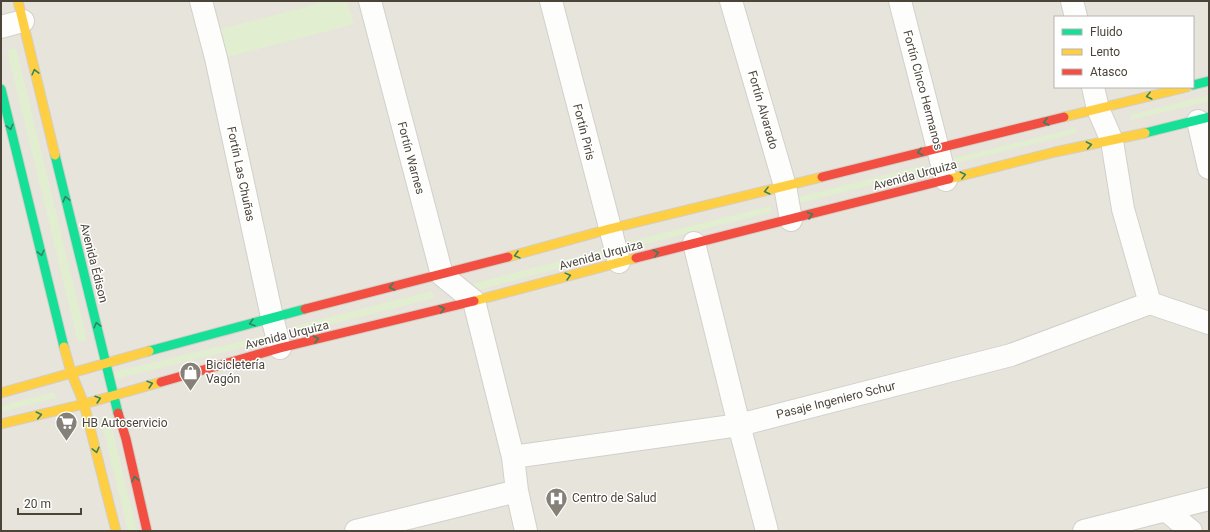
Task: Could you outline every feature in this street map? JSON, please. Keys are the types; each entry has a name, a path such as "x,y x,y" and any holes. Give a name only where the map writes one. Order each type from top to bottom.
{"main road":[{"name":"Avenida Édison","path":"20,11 106,363 112,395 126,439 148,531"},
{"path":"1194,85 1209,82"},
{"name":"Avenida Urquiza","path":"1,393 272,317 442,275 609,230 1183,88"},
{"path":"1,89 72,372 84,404 116,531"},
{"name":"Avenida Urquiza","path":"1,424 84,404 280,348 474,301 619,262 791,220 1055,152 1112,141 1203,119"}],"street":[{"name":"Fortín Las Chuñas","path":"202,1 280,348"},
{"name":"Fortín Warnes","path":"370,1 442,275"},
{"name":"Fortín Piris","path":"551,1 609,230 619,262"},
{"name":"Fortín Alvarado","path":"731,1 785,186 791,220"},
{"name":"Fortín Cinco Hermanos","path":"900,1 946,180"},
{"path":"1072,1 1076,16"},
{"path":"1,27 20,11"},
{"path":"1093,88 1098,109 1112,141 1123,209 1150,303 1209,323 1209,319"},
{"path":"1203,119 1209,168"},
{"path":"694,243 767,531"},
{"path":"442,275 474,301 513,457 517,491 526,531"},
{"name":"Pasaje Ingeniero Schur","path":"513,457 739,425 1011,355 1150,303"},
{"path":"356,531 517,491"},
{"path":"1084,531 1209,499"},
{"path":"1166,510 1191,531"}],"shaded area":[{"path":"1,1 1209,1 1209,531 1,531"}],"green space":[{"path":"329,1 347,1 354,24 220,59 213,31"},
{"path":"16,48 87,340 78,342 7,50"},
{"path":"1209,95 1209,101 1131,120 1130,115"},
{"path":"1076,128 1077,133 952,164 951,159"},
{"path":"925,165 926,171 800,203 798,197"},
{"path":"770,206 772,212 633,247 631,241"},
{"path":"606,249 608,255 475,291 472,284"},
{"path":"432,291 434,298 297,333 295,326"},
{"path":"267,335 269,341 115,379 113,372"},
{"path":"54,392 56,398 1,412 1,406"},
{"path":"109,415 137,531 128,531 100,417"}],"traffic: fast":[{"path":"1194,85 1209,81"},
{"path":"1,89 64,347"},
{"path":"1145,133 1209,117"},
{"path":"55,155 118,413"},
{"path":"149,351 305,309"}],"traffic: slow":[{"path":"18,1 55,155"},
{"path":"1064,117 1183,88"},
{"path":"949,179 1055,152 1145,133"},
{"path":"508,257 609,229 822,177"},
{"path":"474,301 636,258"},
{"path":"64,347 71,372 84,404 116,531"},
{"path":"1,393 149,351"},
{"path":"1,424 84,404 161,382"}],"traffic: jam":[{"path":"822,177 1064,117"},
{"path":"636,258 949,179"},
{"path":"305,309 508,257"},
{"path":"161,382 280,348 474,301"},
{"path":"118,413 126,439 147,531"}],"place":[{"name":"Bicicletería Vagón","path":"191,392"},
{"name":"HB Autoservicio","path":"66,442"},
{"name":"Centro de Salud","path":"556,518"}]}
